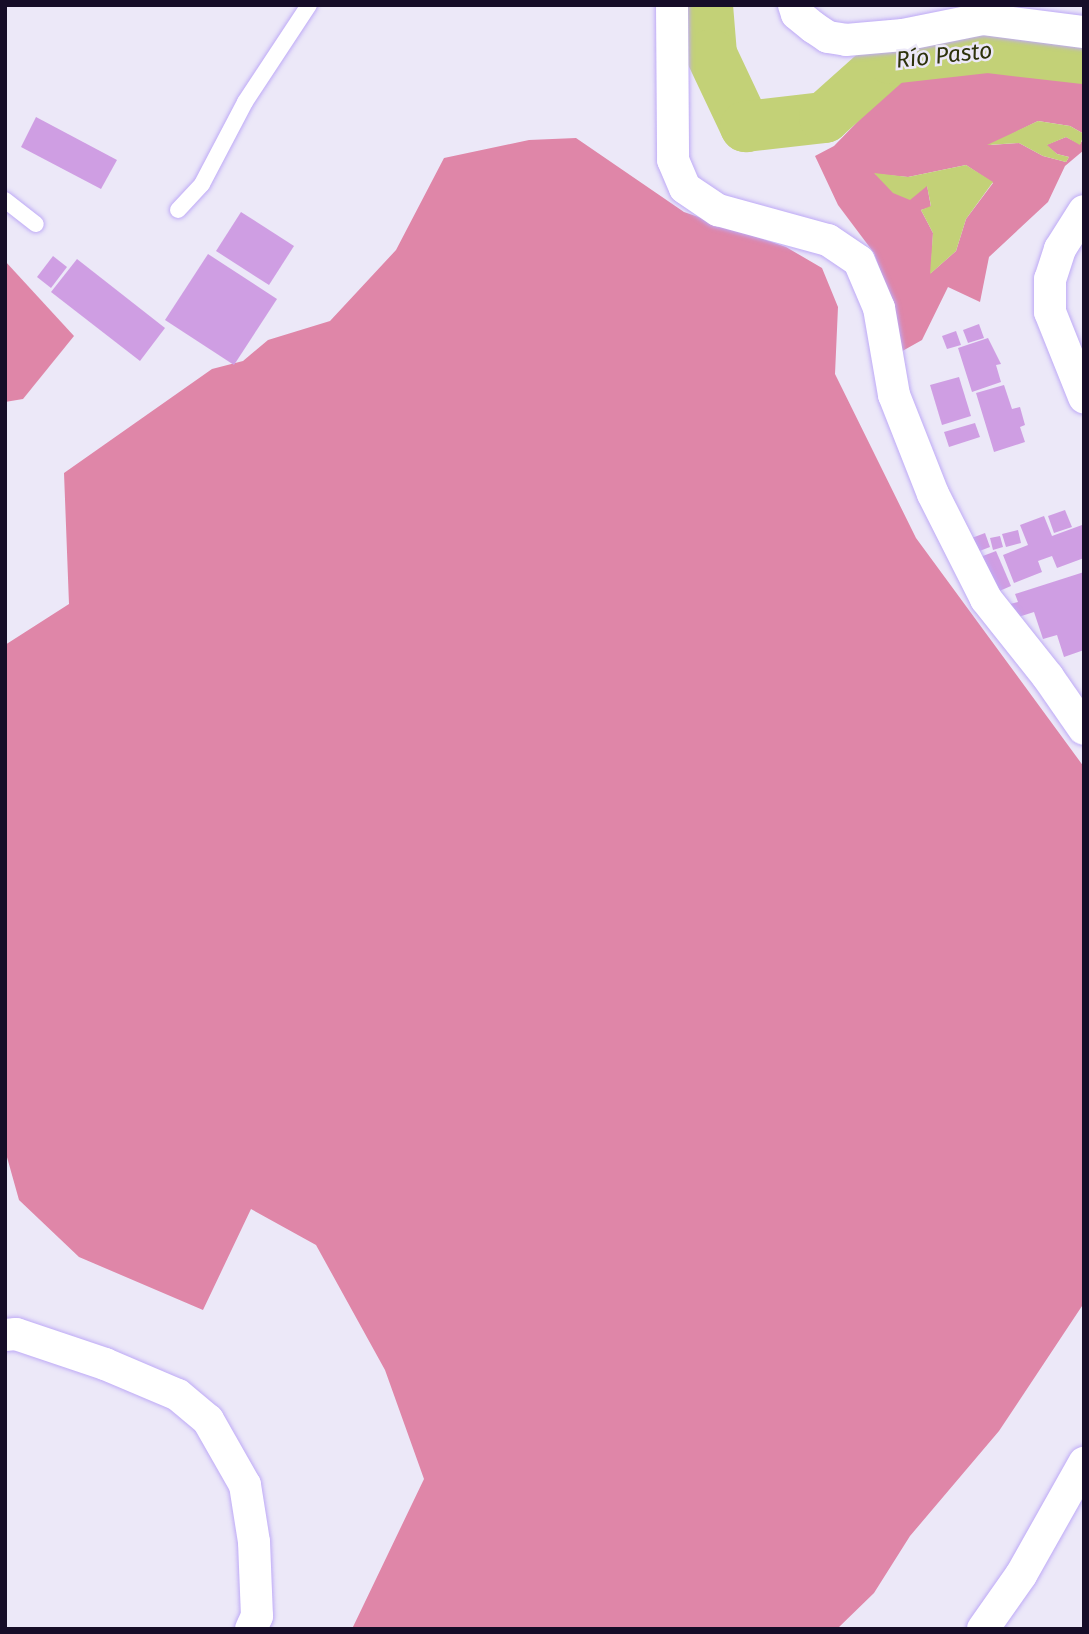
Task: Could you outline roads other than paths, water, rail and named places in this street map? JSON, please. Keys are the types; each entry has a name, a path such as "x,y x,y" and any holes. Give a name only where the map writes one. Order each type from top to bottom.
{"street":[{"path":"672,5 673,160 685,188 718,209 828,240 859,261 879,308 894,395 933,494 986,599 1048,677 1084,729"},
{"path":"794,5 797,14 813,27 828,37 846,40 903,35 982,19 1084,32"},
{"path":"1084,211 1060,249 1049,279 1050,312 1084,397"},
{"path":"5,1335 16,1334 105,1364 178,1395 208,1420 245,1485 254,1542 257,1616 251,1629"},
{"path":"983,1629 1021,1575 1084,1463"}],"lane":[{"path":"178,210 202,184 245,102 309,5"},
{"path":"5,200 36,224"}],"waterway":[{"name":"Río Pasto","path":"707,5 711,54 745,126 824,117 890,58 987,47 1084,58"}]}
